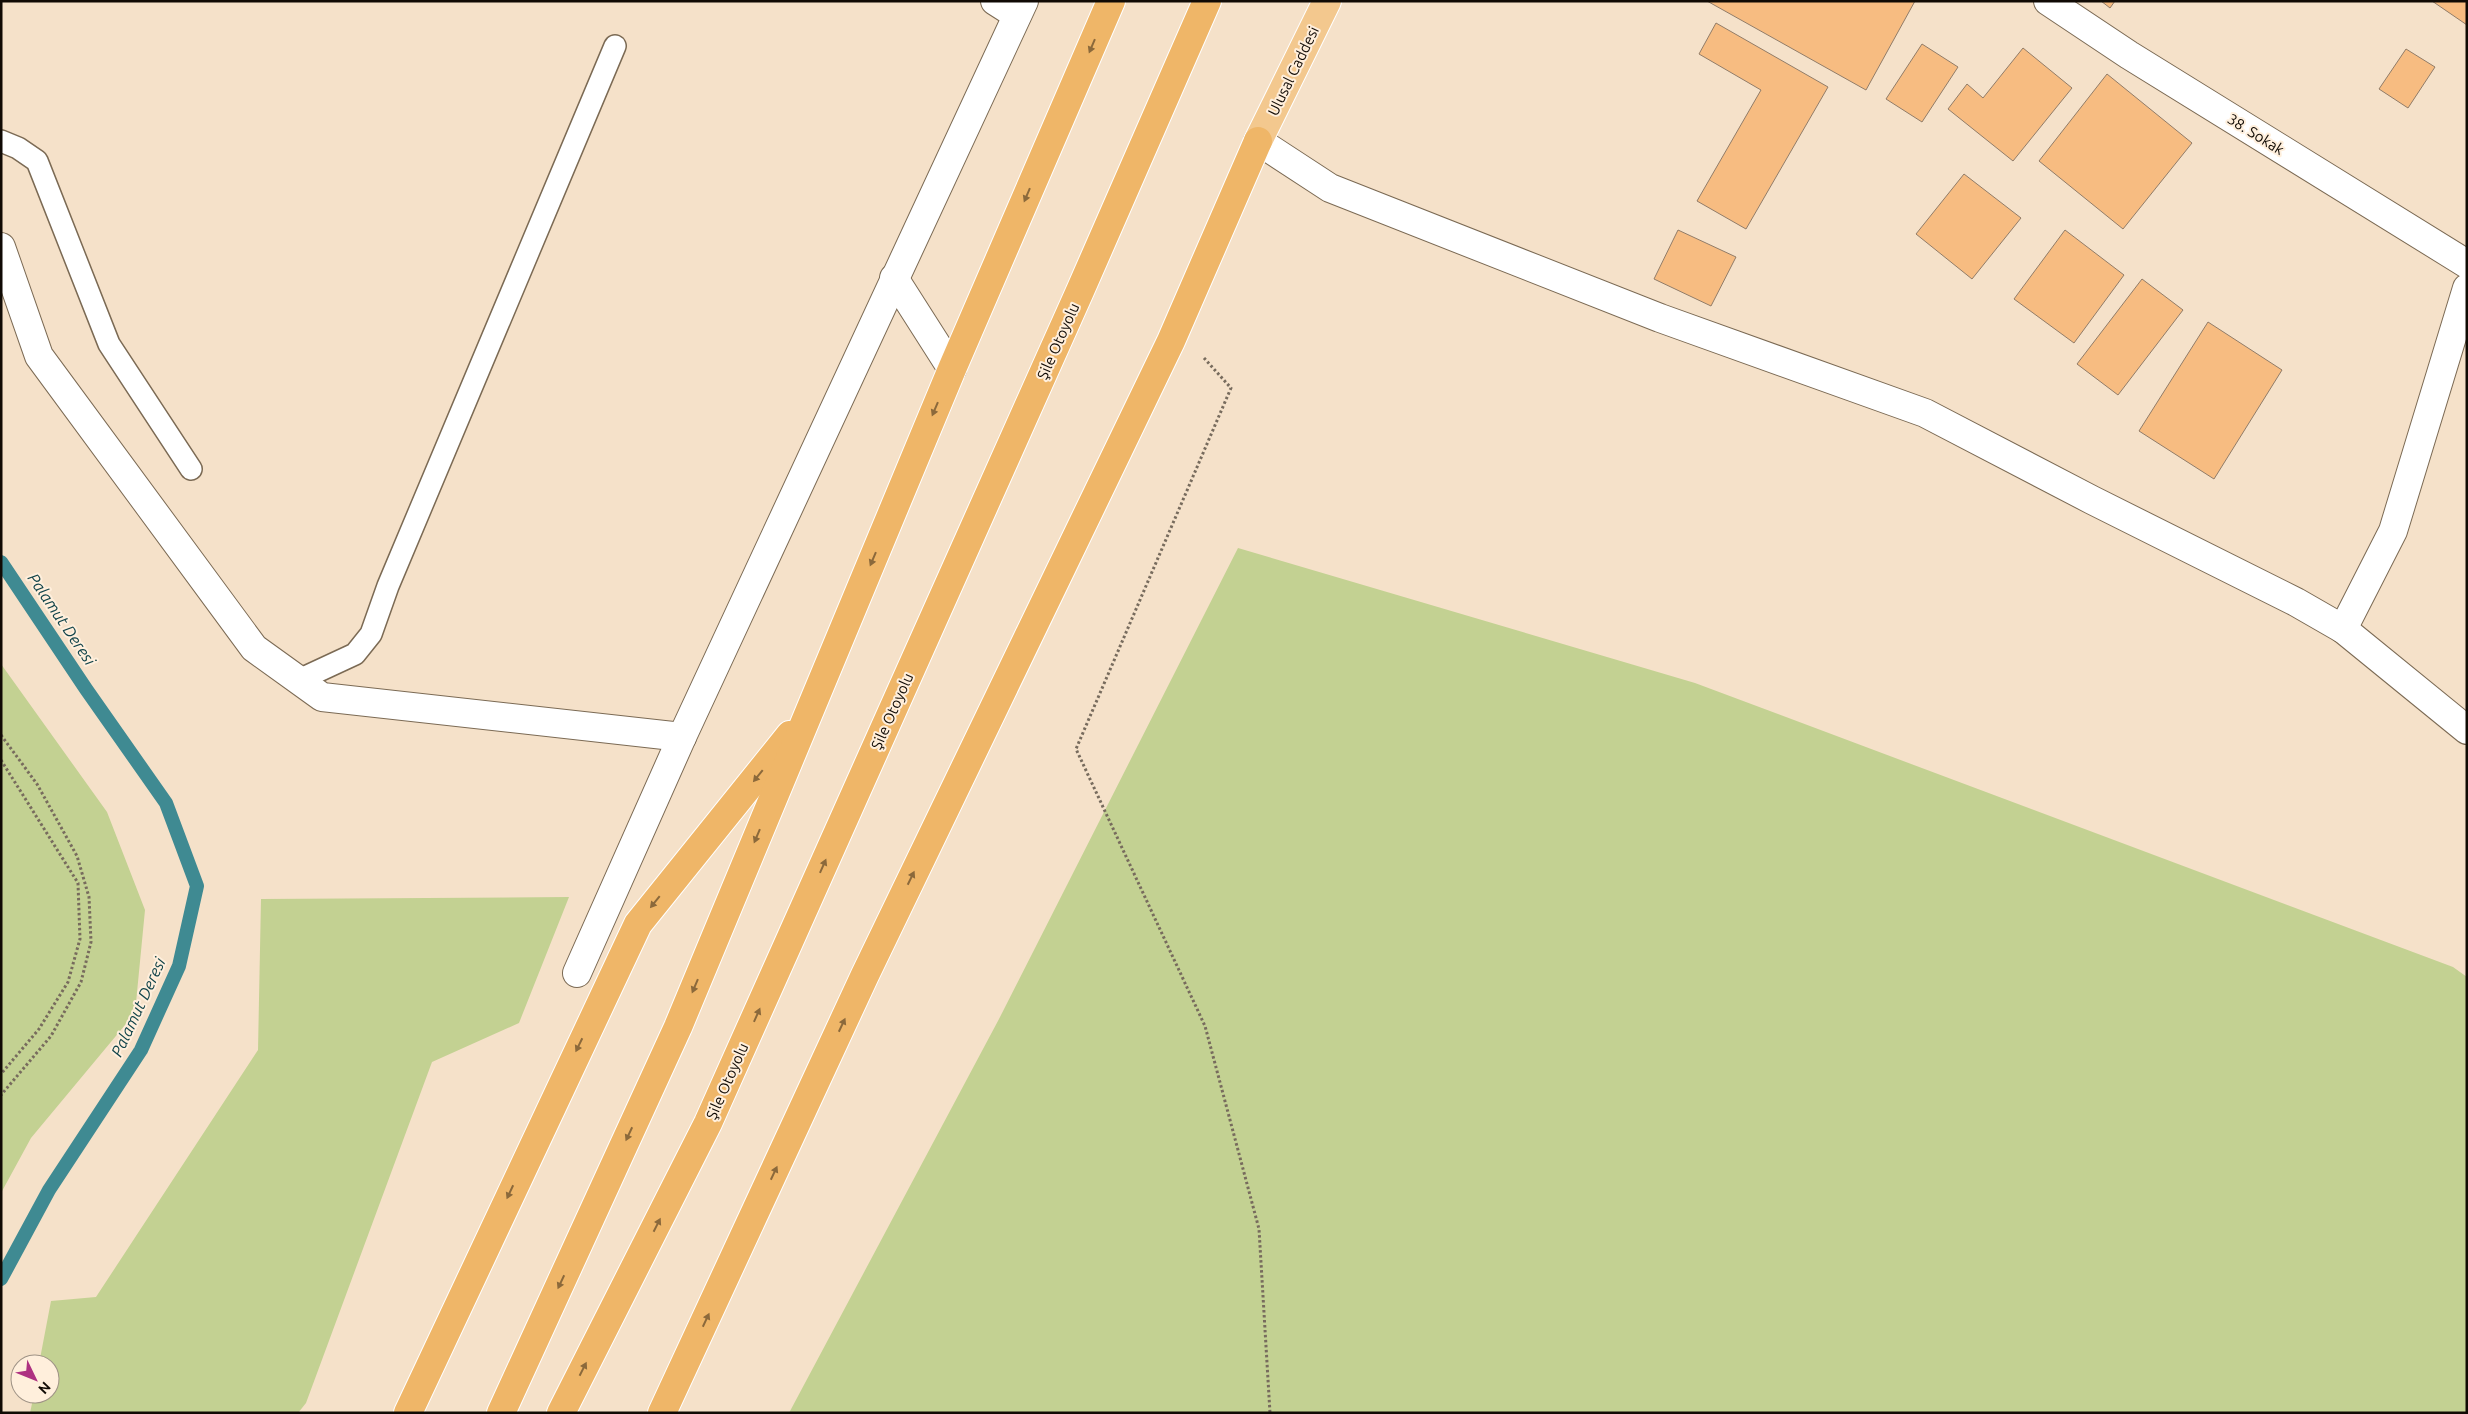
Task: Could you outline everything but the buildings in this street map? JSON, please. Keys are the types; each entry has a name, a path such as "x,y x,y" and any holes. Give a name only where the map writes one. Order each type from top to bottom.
{"highway":[{"path":"501,1413 678,1027 952,369 1111,1"},
{"name":"Şile Otoyolu","path":"560,1413 708,1123 1084,282 1207,1"},
{"path":"662,1413 686,1365 869,966 1176,328 1258,141"},
{"path":"408,1413 638,924 810,710"},
{"path":"650,1413 686,1365"}],"main road":[{"name":"Ulusal Caddesi","path":"1258,141 1328,1"}],"street":[{"name":"38. Sokak","path":"2048,1 2129,55 2467,264"},
{"path":"577,973 682,737 894,278 1012,6"},
{"path":"1258,141 1330,188 1660,318 1925,413 2092,500 2296,602 2343,629 2467,730"},
{"path":"1,247 39,356 254,648 322,697 682,737"},
{"path":"894,278 952,369"},
{"path":"2343,629 2393,531 2467,288"}],"lane":[{"path":"299,680 355,654 371,634 388,586 615,46"},
{"path":"1,141 18,148 37,161 109,344 190,469"}],"path":[{"path":"1176,328 1231,388 1076,749 1205,1026 1259,1229 1270,1413"},
{"path":"1,735 37,784 77,856 89,896 91,942 81,982 51,1036 1,1095"},
{"path":"1,760 78,883 80,939 68,982 39,1029 1,1074"}],"green space":[{"path":"1238,548 1695,683 2453,967 2467,977 2467,1413 789,1413 999,1019"},
{"path":"1,664 107,812 145,910 135,1013 31,1138 1,1193"},
{"path":"569,897 519,1023 432,1062 306,1403 298,1413 30,1413 32,1404 60,1404 60,1354 41,1354 51,1301 96,1297 258,1050 261,899"}],"waterway":[{"name":"Palamut Deresi","path":"1,562 86,689 166,803 197,886 179,966 141,1050 49,1190 1,1279"}]}
